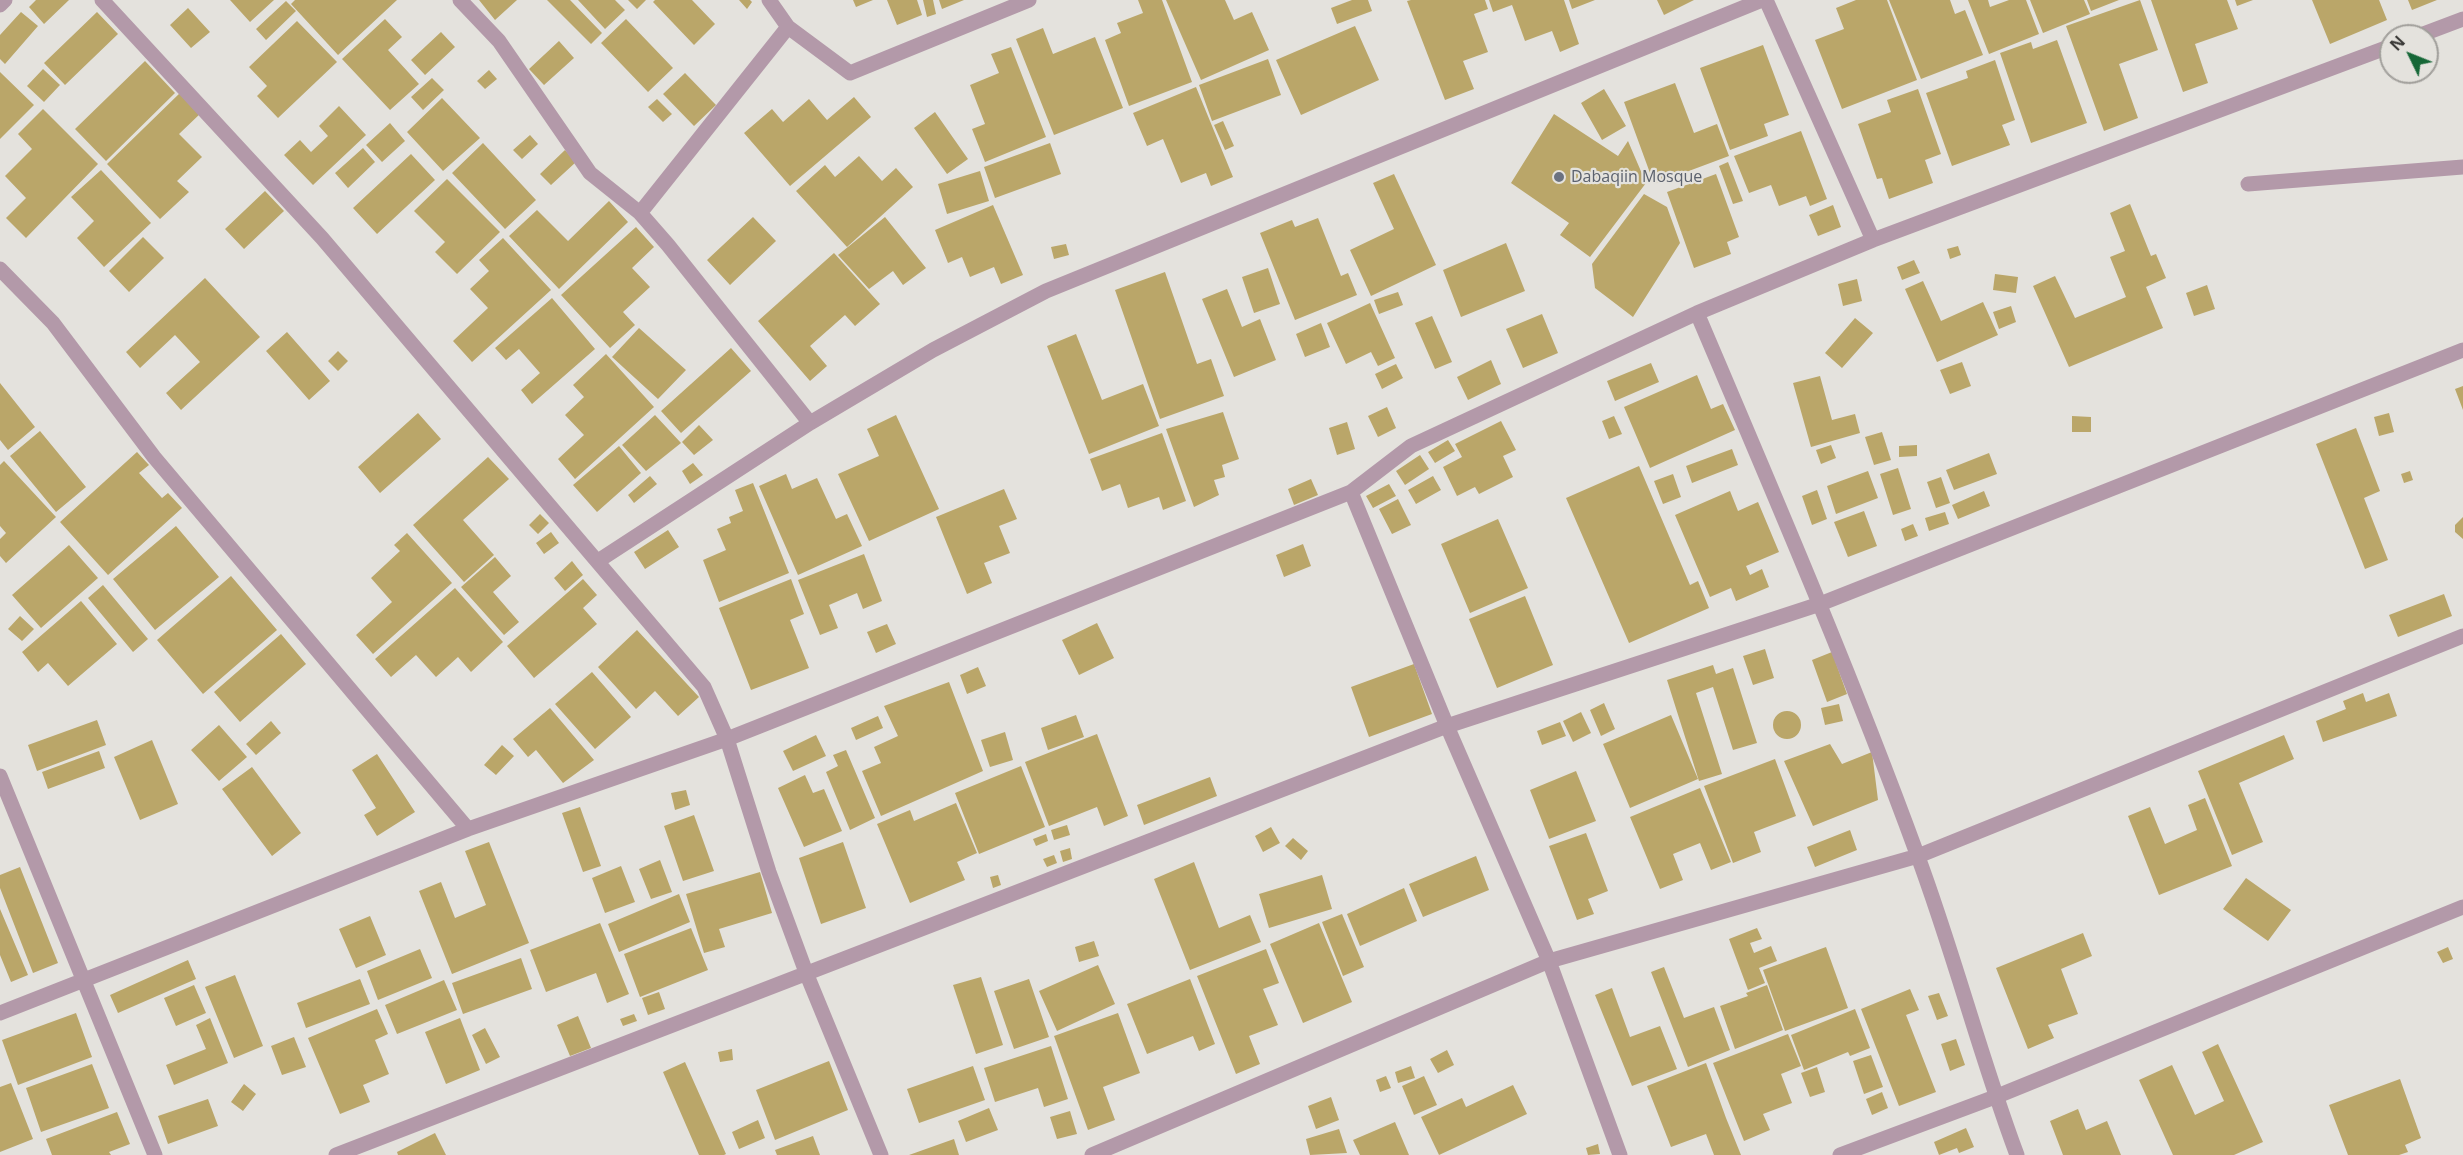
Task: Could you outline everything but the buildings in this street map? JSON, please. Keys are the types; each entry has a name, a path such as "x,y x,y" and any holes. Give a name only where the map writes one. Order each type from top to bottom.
{"street":[{"path":"0,5 5,0"},
{"path":"102,0 322,238 704,687 728,739 769,872 807,975 881,1155"},
{"path":"460,0 499,41 590,173 640,213 810,423"},
{"path":"769,0 788,27 849,73 1029,0"},
{"path":"598,561 810,423 933,350 1046,291 1764,0 1873,240"},
{"path":"2439,28 2463,19"},
{"path":"640,213 788,27"},
{"path":"0,1013 468,829 728,739 1351,492 1411,447 1697,313 1873,240 2379,50"},
{"path":"2248,184 2463,167"},
{"path":"0,269 53,323 154,457 468,829"},
{"path":"1697,313 1820,604 1918,856 1995,1097 2017,1155"},
{"path":"336,1155 1447,726 1820,604 2463,350"},
{"path":"1351,492 1447,726 1549,961 1620,1155"},
{"path":"1092,1155 1549,961 1918,856 2463,636"},
{"path":"0,776 155,1155"},
{"path":"1840,1155 1995,1097 2463,907"}],"place":[{"name":"Dabaqiin Mosque","path":"1559,177"}]}
